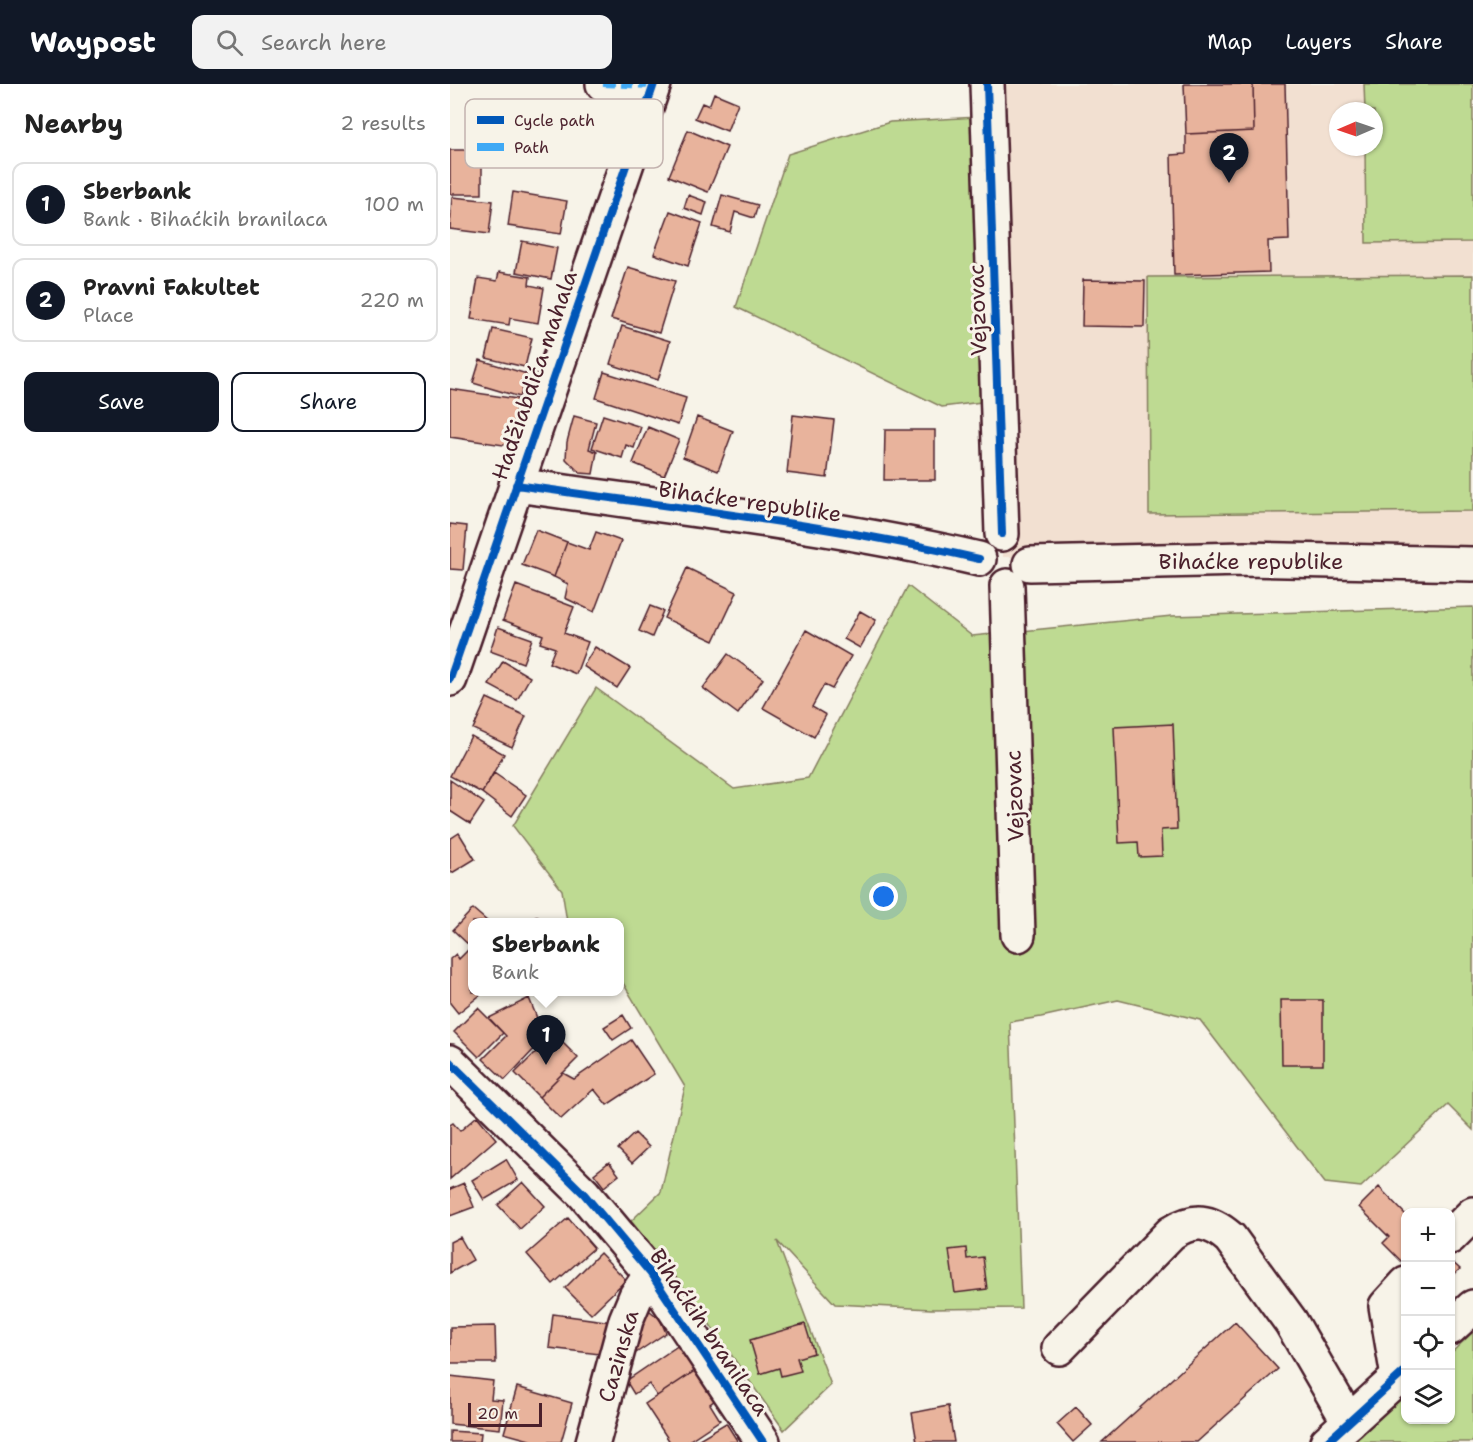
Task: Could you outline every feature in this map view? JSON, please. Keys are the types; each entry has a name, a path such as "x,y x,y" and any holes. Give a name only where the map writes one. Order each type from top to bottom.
{"street":[{"path":"603,84 654,85"},
{"name":"Vejzovac","path":"987,84 1002,534"},
{"name":"Hadžiabdića mahala","path":"450,679 625,168"},
{"name":"Bihaćke republike","path":"516,485 812,528 922,546 979,559"},
{"path":"1002,534 1010,535 1023,543 1030,556 1018,575 990,582 984,575 979,559 980,551 989,539 1002,534"},
{"name":"Bihaćke republike","path":"1018,575 1245,559 1473,564"},
{"name":"Vejzovac","path":"1018,575 1018,935"},
{"name":"Bihaćkih branilaca","path":"450,1062 584,1194 651,1274 763,1442"},
{"path":"1455,1232 1473,1214"},
{"path":"1059,1348 1171,1233 1185,1224 1201,1222 1217,1227 1230,1238 1292,1322 1338,1432 1401,1374"},
{"name":"Cazinska","path":"593,1442 626,1320 636,1296 651,1274"},
{"path":"1401,1289 1386,1305 1401,1370"},
{"path":"1455,1323 1473,1307"}],"shaded area":[{"path":"987,84 1473,84 1473,564 1003,557"}],"green space":[{"path":"1364,84 1473,84 1473,242 1366,243 1365,156 1383,156 1383,102 1365,102"},
{"path":"995,116 997,400 942,407 736,307 788,154 890,122"},
{"path":"1473,275 1473,511 1149,514 1148,277"},
{"path":"908,586 972,636 1172,616 1473,607 1473,1130 1448,1105 1361,1187 1325,1183 1200,1020 1118,1000 1010,1022 1021,1308 931,1309 835,1304 777,1241 831,1385 784,1430 685,1289 631,1221 661,1192 685,1087 624,985 624,918 566,918 562,890 513,826 596,688 734,789 808,778"},
{"path":"1473,1332 1473,1442 1353,1442 1401,1398 1401,1424 1455,1424 1455,1349"}],"building":[{"path":"1184,84 1253,84 1254,131 1186,134"},
{"path":"1253,84 1285,84 1289,240 1268,241 1269,272 1174,275 1171,155 1186,154 1186,134 1254,131"},
{"path":"714,93 738,103 727,131 695,118 702,103 709,106"},
{"path":"688,130 727,147 708,192 669,176"},
{"path":"450,150 465,150 465,168 482,168 482,194 450,194"},
{"path":"513,192 567,201 561,234 508,226"},
{"path":"688,195 707,202 703,215 684,208"},
{"path":"722,195 758,205 754,218 735,212 730,232 713,227"},
{"path":"452,197 493,201 489,234 450,229"},
{"path":"670,211 702,223 688,266 654,254"},
{"path":"522,241 557,248 551,279 516,272"},
{"path":"628,267 675,281 659,333 611,319"},
{"path":"499,272 530,277 529,285 544,288 538,323 510,318 509,325 471,319 478,278 497,281"},
{"path":"1083,280 1145,281 1144,327 1082,326"},
{"path":"622,326 670,341 658,380 610,364"},
{"path":"493,329 532,338 525,367 486,358"},
{"path":"480,360 527,374 520,397 473,383"},
{"path":"604,372 686,398 678,425 596,398"},
{"path":"450,389 517,399 510,446 450,437"},
{"path":"603,415 641,427 634,448 626,445 622,458 592,448"},
{"path":"793,415 834,420 827,478 787,473"},
{"path":"574,416 596,422 589,449 597,452 593,474 580,473 566,459 567,442"},
{"path":"697,417 733,431 718,471 683,457"},
{"path":"648,427 679,440 664,476 633,463"},
{"path":"885,430 935,430 935,480 884,480"},
{"path":"450,524 467,526 463,570 450,569"},
{"path":"536,530 567,542 554,577 522,565"},
{"path":"596,532 621,541 594,612 565,598 568,584 554,577 567,542 589,550"},
{"path":"687,568 737,592 714,641 664,618"},
{"path":"516,585 574,607 564,633 588,642 576,674 549,663 555,648 540,643 543,635 503,620"},
{"path":"650,606 663,611 652,637 639,631"},
{"path":"860,611 876,620 860,648 844,639"},
{"path":"498,627 532,639 523,663 490,651"},
{"path":"806,630 851,656 832,689 824,685 812,707 826,715 814,737 763,708"},
{"path":"595,647 630,668 617,688 583,666"},
{"path":"728,654 763,679 738,714 703,688"},
{"path":"503,661 530,677 517,700 489,685"},
{"path":"487,698 526,716 512,747 473,729"},
{"path":"1173,724 1177,829 1161,830 1162,856 1139,857 1138,842 1119,843 1114,727"},
{"path":"471,736 504,754 482,793 450,776"},
{"path":"494,773 526,795 512,816 482,793"},
{"path":"450,780 484,803 470,824 450,811"},
{"path":"459,833 475,859 452,873 450,870 450,839"},
{"path":"473,909 483,918 468,918 468,944 453,930"},
{"path":"468,950 468,996 479,996 458,1013 450,1003 450,959 456,954 459,959"},
{"path":"529,998 537,1018 539,1044 505,1080 483,1059 506,1036 489,1018"},
{"path":"1281,1000 1323,1000 1323,1065 1282,1065"},
{"path":"478,1008 503,1033 479,1057 454,1032"},
{"path":"623,1015 631,1028 613,1040 604,1027"},
{"path":"554,1034 578,1058 539,1097 515,1073"},
{"path":"631,1040 654,1074 607,1105 594,1089 561,1119 539,1097 563,1073 574,1079"},
{"path":"477,1116 496,1139 450,1179 450,1125 453,1123 460,1131"},
{"path":"635,1133 649,1147 632,1163 618,1149"},
{"path":"506,1159 518,1180 484,1200 472,1180"},
{"path":"609,1162 619,1175 604,1187 594,1174"},
{"path":"523,1182 545,1206 520,1229 498,1205"},
{"path":"464,1183 474,1207 450,1216 450,1189"},
{"path":"1379,1187 1401,1210 1401,1261 1383,1243 1389,1237 1359,1207"},
{"path":"568,1218 594,1248 553,1284 527,1254"},
{"path":"460,1237 473,1260 450,1273 450,1242"},
{"path":"966,1248 967,1259 983,1257 987,1289 955,1293 949,1250"},
{"path":"600,1253 626,1280 591,1314 565,1288"},
{"path":"650,1311 660,1319 666,1333 624,1361 632,1319"},
{"path":"553,1314 612,1322 608,1355 549,1348"},
{"path":"1235,1322 1278,1369 1197,1442 1102,1442"},
{"path":"805,1324 814,1353 797,1358 801,1371 781,1376 779,1368 760,1374 750,1340"},
{"path":"495,1326 496,1363 450,1363 450,1327"},
{"path":"679,1345 696,1370 657,1396 649,1384 634,1394 626,1381"},
{"path":"696,1370 715,1400 710,1404 720,1420 687,1442 670,1442 645,1404"},
{"path":"450,1376 493,1381 491,1399 503,1400 500,1429 450,1424"},
{"path":"517,1387 572,1403 561,1442 537,1442 504,1433"},
{"path":"948,1406 954,1442 917,1442 912,1413"},
{"path":"1076,1407 1092,1425 1073,1442 1057,1424"},
{"path":"726,1423 738,1442 694,1442"},
{"path":"450,1431 481,1433 480,1442 450,1442"}],"marked path":[{"path":"603,84 653,86"}],"cycle path":[{"path":"649,99 654,84"},
{"path":"987,84 1002,534"},
{"path":"450,679 625,168"},
{"path":"516,485 806,526 979,559"},
{"path":"450,1062 584,1194 651,1274 763,1442"},
{"path":"1327,1442 1401,1375"}],"place":[{"name":"Pravni Fakultet","path":"1229,183"},
{"name":"Sberbank","path":"546,1065"}]}
